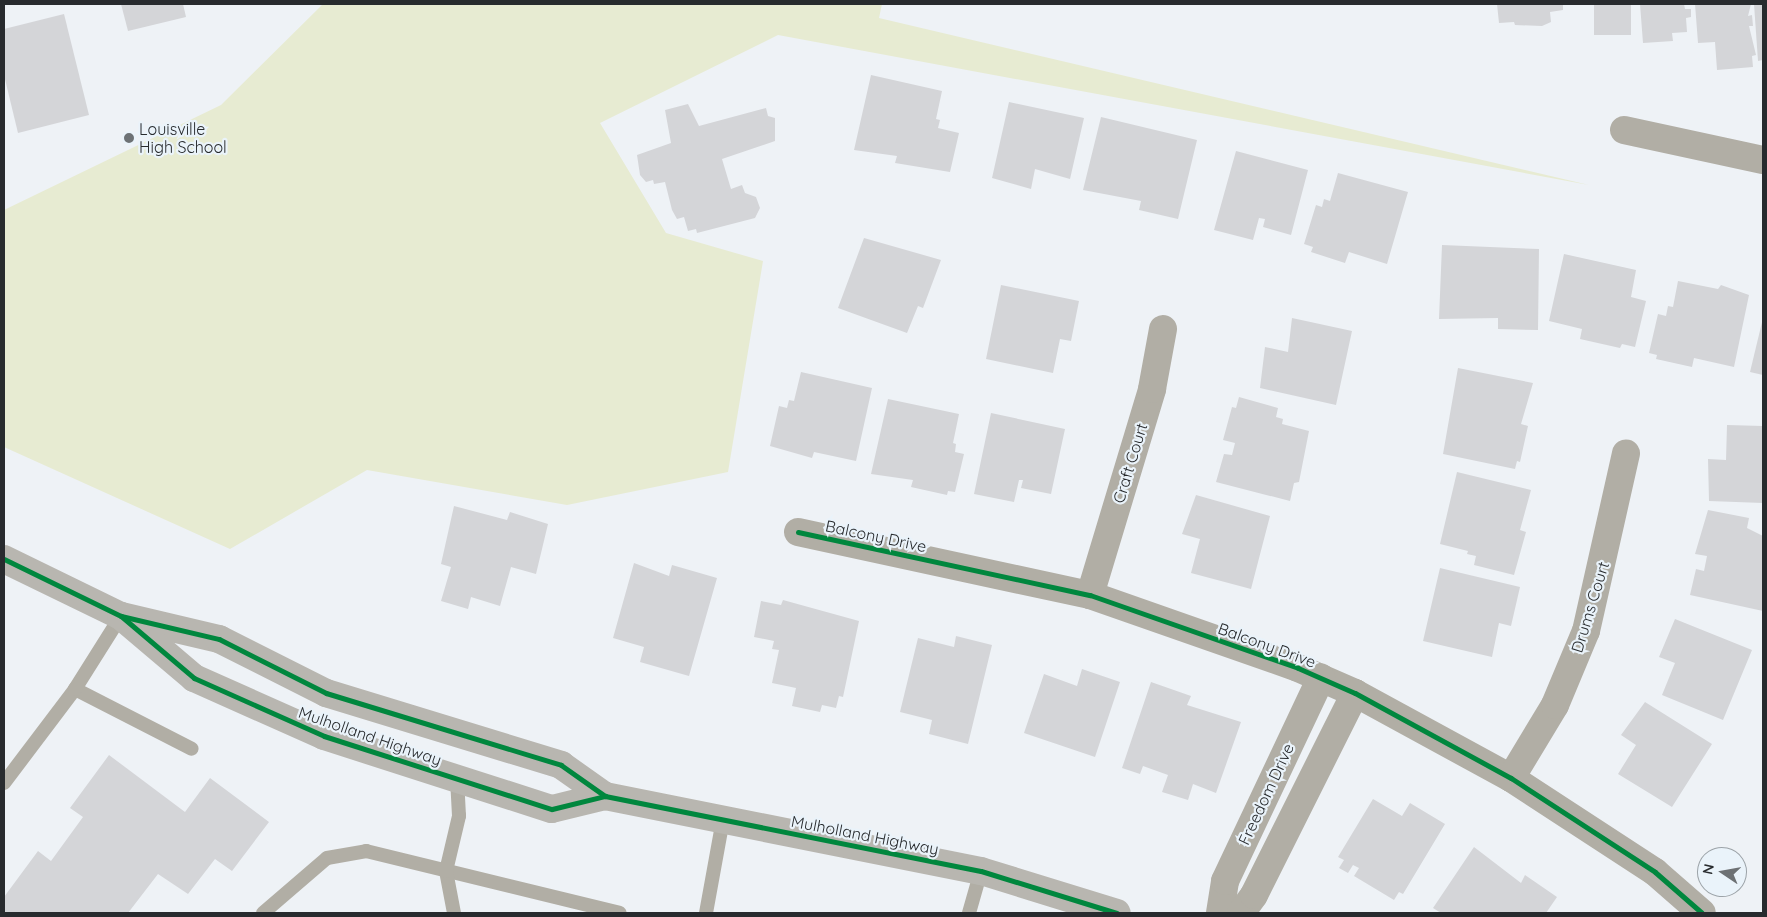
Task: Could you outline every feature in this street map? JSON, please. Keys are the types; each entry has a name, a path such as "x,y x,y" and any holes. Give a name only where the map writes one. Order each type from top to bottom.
{"main road":[{"name":"Mulholland Highway","path":"4,559 121,616 219,639 326,692 561,765 605,796 981,871 1114,913"},
{"name":"Mulholland Highway","path":"121,616 194,678 324,736 552,809 605,796"}],"street":[{"path":"1624,130 1763,160"},
{"name":"Craft Court","path":"1090,594 1152,389 1163,330"},
{"name":"Drums Court","path":"1511,778 1555,705 1586,631 1626,453"},
{"name":"Balcony Drive","path":"798,532 1090,594 1321,678 1355,693 1511,778 1655,872 1702,913"},
{"name":"Freedom Drive","path":"1220,913 1225,881 1321,678"},
{"name":"Freedom Drive","path":"1241,913 1254,896 1355,693"}],"lane":[{"path":"4,783 75,689 121,616"},
{"path":"75,689 192,749"},
{"path":"454,913 446,871 459,816 457,779"},
{"path":"706,913 723,819"},
{"path":"263,913 327,858 366,852 620,913"},
{"path":"969,913 981,871"}],"green space":[{"path":"323,4 882,4 879,18 1589,185 778,35 600,123 666,233 763,261 728,472 567,505 367,470 230,549 4,447 4,210 221,105"}],"building":[{"path":"121,4 183,4 186,17 128,31"},
{"path":"1497,4 1563,4 1563,10 1550,12 1551,22 1542,26 1515,25 1514,22 1499,23"},
{"path":"1594,4 1631,4 1631,35 1594,35"},
{"path":"1640,4 1684,4 1685,9 1691,9 1691,17 1686,18 1687,32 1672,33 1673,41 1643,43"},
{"path":"1695,4 1751,4 1748,16 1752,15 1753,26 1749,26 1756,55 1752,56 1753,67 1717,70 1715,42 1698,43"},
{"path":"1754,4 1763,4 1763,60 1758,61"},
{"path":"64,14 89,115 18,133 4,75 4,29"},
{"path":"871,75 942,91 936,119 940,120 938,128 959,133 950,172 895,163 897,156 854,150"},
{"path":"1009,102 1084,118 1070,179 1035,169 1031,189 992,178"},
{"path":"688,104 699,126 766,108 768,116 775,118 775,141 722,159 731,189 742,185 745,193 756,197 760,208 755,218 697,233 696,229 688,231 684,217 677,219 672,210 665,182 654,184 653,180 646,182 640,175 637,155 671,143 665,110"},
{"path":"1101,117 1197,140 1178,219 1139,210 1141,201 1083,190"},
{"path":"1236,151 1308,170 1291,235 1263,227 1265,219 1259,218 1253,240 1214,230"},
{"path":"1338,173 1408,192 1387,264 1349,252 1345,263 1311,252 1313,247 1304,244 1316,205 1322,207 1324,199 1330,201"},
{"path":"864,238 941,260 923,308 918,306 907,333 838,308"},
{"path":"1442,245 1539,249 1538,330 1498,329 1498,318 1439,319"},
{"path":"1564,254 1636,270 1631,297 1646,301 1635,347 1622,344 1620,348 1580,339 1582,329 1549,321"},
{"path":"1678,281 1718,289 1721,285 1749,295 1734,367 1694,358 1692,367 1656,359 1657,355 1649,353 1658,314 1666,316 1668,306 1673,307"},
{"path":"1001,285 1079,301 1071,341 1060,339 1053,373 986,359"},
{"path":"1292,318 1352,331 1336,405 1260,388 1265,347 1288,352"},
{"path":"1763,318 1763,375 1750,372"},
{"path":"1458,368 1533,383 1521,424 1528,426 1520,462 1517,461 1515,469 1443,454"},
{"path":"801,372 872,388 856,461 814,452 812,458 770,446 779,406 787,408 789,400 794,401"},
{"path":"1239,397 1278,408 1276,417 1283,419 1282,424 1309,431 1299,482 1294,483 1290,501 1216,482 1224,454 1232,455 1235,443 1223,440 1232,407 1236,408"},
{"path":"888,399 959,414 953,443 956,444 955,452 964,454 955,492 948,491 947,495 911,487 913,480 871,474"},
{"path":"991,413 1065,429 1051,494 1021,488 1023,480 1019,480 1014,502 974,494"},
{"path":"1727,425 1763,426 1763,503 1709,501 1708,459 1726,460"},
{"path":"1457,472 1531,490 1520,530 1526,532 1514,575 1474,565 1476,556 1467,554 1468,551 1440,544"},
{"path":"1196,495 1270,516 1251,589 1191,573 1200,539 1182,534"},
{"path":"454,506 507,520 510,512 548,524 536,574 511,567 500,606 471,597 468,609 441,601 451,567 441,564"},
{"path":"1708,510 1749,518 1747,528 1763,536 1763,611 1690,595 1696,569 1704,571 1707,556 1695,554"},
{"path":"634,563 669,576 672,565 717,578 689,676 640,662 644,647 613,638"},
{"path":"1440,568 1520,587 1511,626 1499,623 1492,657 1423,641"},
{"path":"783,600 859,621 843,697 839,696 836,708 822,705 820,712 792,706 796,688 772,683 779,650 772,649 774,641 754,637 761,601 781,605"},
{"path":"1675,619 1752,650 1723,720 1662,695 1675,663 1659,657"},
{"path":"956,636 992,645 968,744 929,734 932,720 900,712 918,638 954,647"},
{"path":"1082,669 1120,682 1095,757 1024,733 1044,674 1077,686"},
{"path":"1151,682 1191,696 1187,705 1241,722 1216,793 1193,784 1188,800 1162,792 1168,775 1143,766 1140,774 1122,768"},
{"path":"1645,702 1712,744 1672,807 1618,774 1636,745 1621,735"},
{"path":"109,755 185,812 210,778 269,822 232,871 215,859 188,894 158,874 128,913 4,913 4,897 38,851 51,861 83,817 70,808"},
{"path":"1373,799 1402,816 1410,803 1445,824 1403,894 1399,892 1394,900 1354,876 1359,868 1353,865 1348,873 1339,868 1344,860 1338,857"},
{"path":"1474,847 1521,883 1525,875 1557,897 1546,913 1441,913 1433,908"}],"cycle path":[{"path":"798,532 1090,595 1298,668 1355,693 1511,778 1655,872 1702,913"},
{"path":"4,559 121,616 219,639 326,693 561,765 605,796"},
{"path":"121,616 194,678 324,736 552,809 605,796 981,871 1117,913"}],"place":[{"name":"Louisville High School","path":"129,138"}]}
